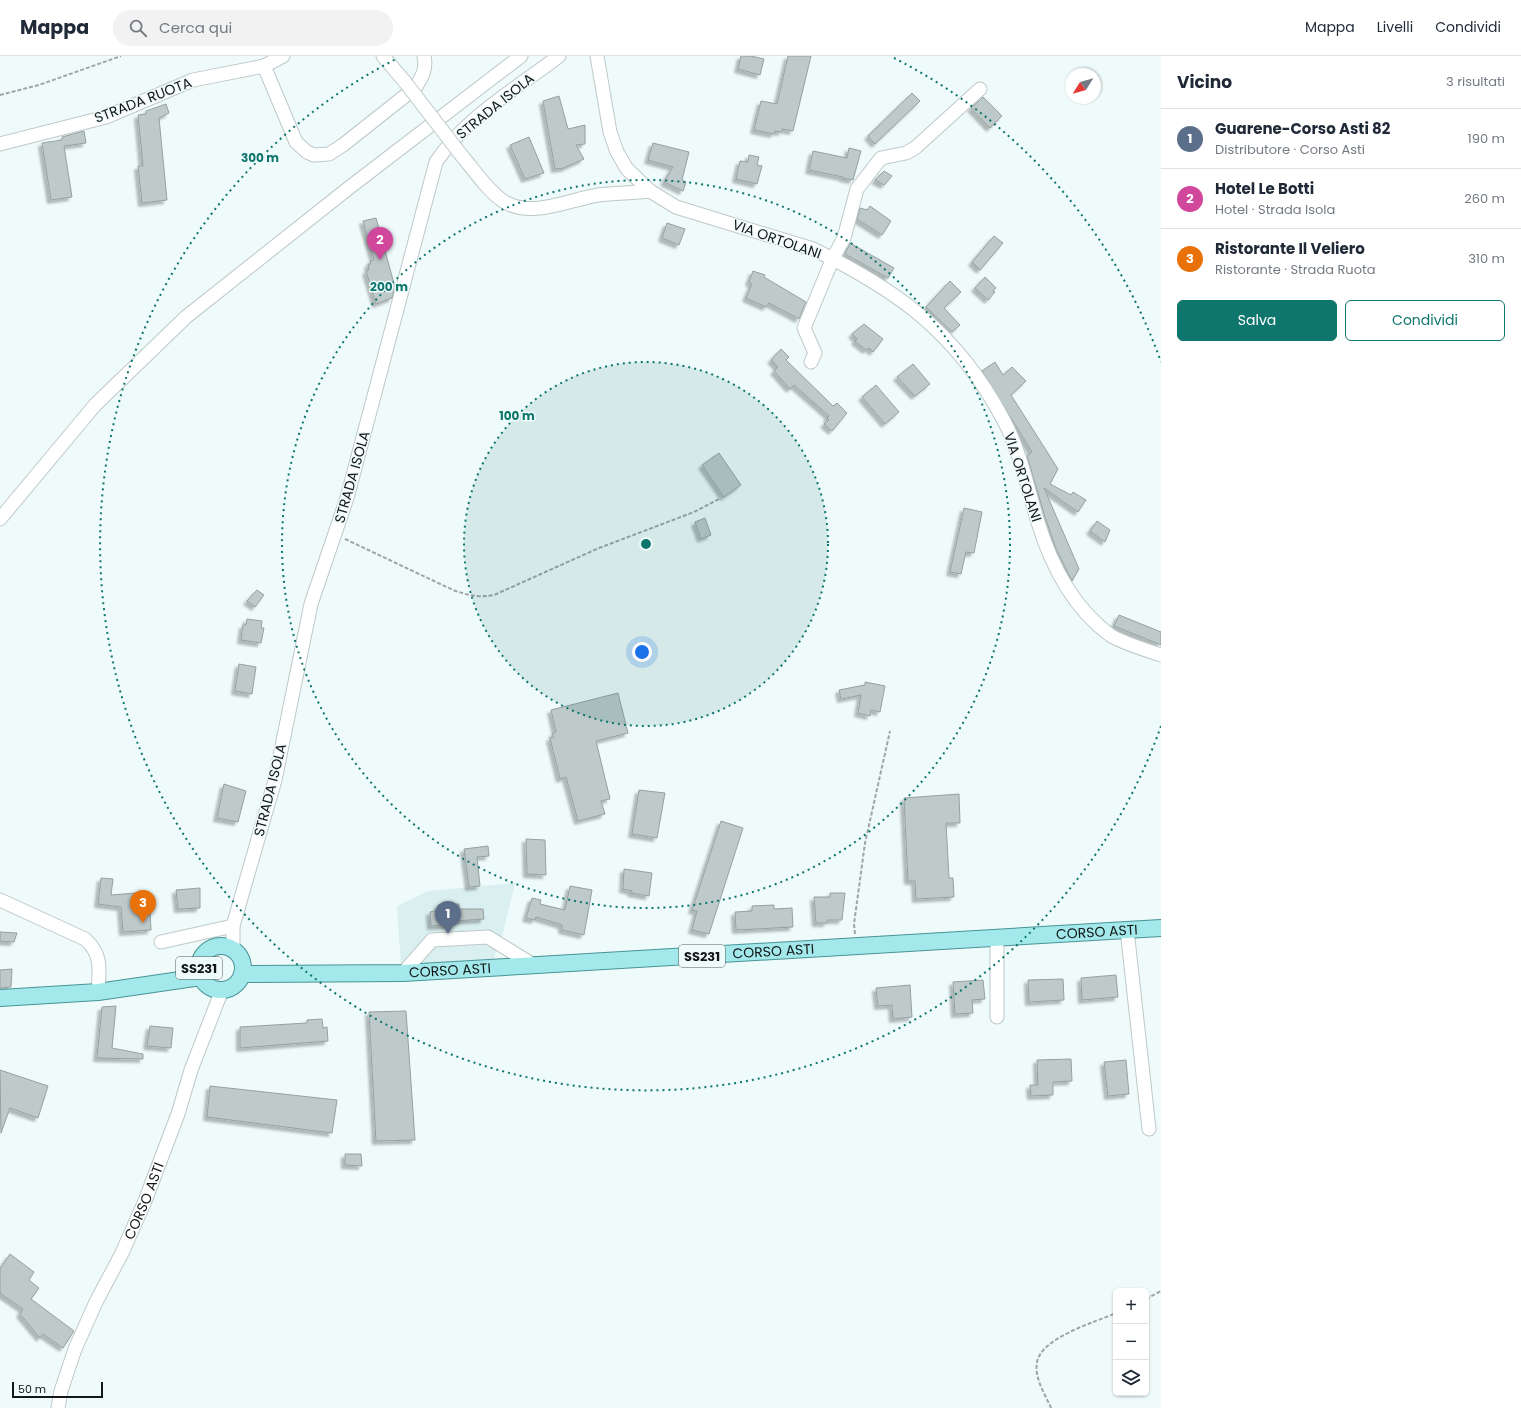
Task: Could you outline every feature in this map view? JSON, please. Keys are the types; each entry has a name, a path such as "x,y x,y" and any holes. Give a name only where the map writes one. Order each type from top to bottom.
{"main road":[{"name":"CORSO ASTI","path":"242,974 403,973 1161,928"},
{"name":"SS231","path":"220,946 233,950 242,961 242,974 234,985 222,990 209,987 201,977 199,963 207,951 220,946"},
{"path":"0,998 98,992 201,977"}],"street":[{"name":"STRADA RUOTA","path":"0,144 106,117 193,80 264,66 284,56"},
{"path":"383,56 462,156 493,193 504,201 516,207 536,209 598,195 650,191"},
{"path":"264,66 296,142 307,152 321,155 329,154 343,145 415,88 422,77 426,64 424,56"},
{"path":"0,519 95,405 186,317 350,186 521,56"},
{"name":"STRADA ISOLA","path":"233,950 233,926 275,780 311,604 347,498 436,162 446,146 469,123 559,56"},
{"name":"VIA ORTOLANI","path":"597,56 610,132 617,152 627,169 650,191 676,206 813,249 833,258 867,276 915,309 951,342 978,378 1003,419 1016,446 1038,521 1056,567 1073,598 1111,636 1161,655"},
{"path":"811,362 815,353 814,348 806,336 804,328 833,258 844,238 857,189 881,158 906,152 915,148 980,89"},
{"path":"0,891 27,912"},
{"path":"0,900 85,939 94,947 99,961 98,992"},
{"path":"161,942 233,926"},
{"path":"1127,930 1149,1129"},
{"path":"403,973 432,940 481,937 488,937 535,966"},
{"path":"997,938 997,1017"},
{"name":"CORSO ASTI","path":"58,1408 60,1392 75,1349 96,1302 122,1253 145,1201 178,1114 191,1070 222,990"}],"path":[{"path":"0,95 39,85 121,56"},
{"path":"335,535 453,590 469,596 482,597 494,595 599,548 694,512 719,499"},
{"path":"857,947 854,924 865,843 890,731"},
{"path":"1149,1298 1161,1292"},
{"path":"1051,1408 1039,1378 1037,1361 1041,1354 1049,1344 1062,1336 1113,1314"}],"shaded area":[{"path":"515,883 503,933 493,961 401,966 397,906 428,891"}],"building":[{"path":"741,56 751,56 764,59 760,75 738,69"},
{"path":"788,56 811,56 793,131 782,129 782,132 775,131 774,134 754,130 761,101 777,104"},
{"path":"912,93 920,101 875,144 868,136"},
{"path":"559,96 568,129 585,125 585,144 576,145 584,159 564,168 555,169 543,101"},
{"path":"983,97 1002,116 990,128 971,108"},
{"path":"166,104 169,113 159,118 167,200 142,203 138,166 143,166 138,115 146,114 146,111"},
{"path":"84,131 86,143 64,146 72,197 51,200 42,143 62,140 62,137"},
{"path":"529,137 544,173 525,179 510,145"},
{"path":"653,143 689,152 682,180 686,182 683,191 664,182 673,167 648,160"},
{"path":"849,148 861,151 853,180 809,170 813,151 847,158"},
{"path":"749,155 759,157 757,165 762,166 757,184 736,179 740,161 748,162"},
{"path":"884,171 892,176 884,185 875,180"},
{"path":"870,206 891,221 882,235 857,219 860,208 867,210"},
{"path":"376,218 395,287 392,298 376,304 366,271 369,270 368,264 371,264 370,261 374,260 363,221"},
{"path":"667,223 685,229 679,245 662,238"},
{"path":"994,236 1003,243 980,270 972,262"},
{"path":"850,243 894,268 888,278 845,254"},
{"path":"753,271 765,275 764,277 806,302 799,319 769,303 766,307 746,298 752,284 749,282"},
{"path":"985,277 996,288 993,291 995,292 988,300 975,288"},
{"path":"950,281 961,292 944,308 960,325 952,332 926,307"},
{"path":"864,324 883,339 873,352 869,348 866,350 855,341 857,339 852,334"},
{"path":"781,349 789,357 786,360 833,406 837,403 847,413 832,431 824,424 829,420 827,418 829,416 794,385 790,389 774,371 778,367 771,360"},
{"path":"995,362 1003,375 1012,367 1026,381 1011,395 1058,469 1050,484 1071,495 1073,492 1086,500 1078,512 1044,488 1079,569 1072,581 1056,549 1045,517 1027,456 1032,452 982,371"},
{"path":"913,364 930,384 915,396 897,377"},
{"path":"876,385 899,412 885,424 862,397"},
{"path":"719,453 741,485 724,497 702,465"},
{"path":"964,508 982,512 974,553 966,552 961,574 950,572"},
{"path":"705,518 711,535 701,539 695,522"},
{"path":"1097,521 1110,530 1105,542 1090,531"},
{"path":"257,590 264,595 255,607 247,601"},
{"path":"1119,615 1161,632 1161,645 1114,626"},
{"path":"247,619 262,621 261,628 264,628 261,643 241,640 243,625 246,625"},
{"path":"239,664 256,667 252,694 235,691"},
{"path":"865,682 885,686 880,712 871,710 870,716 858,713 861,695 841,699 839,690 865,685"},
{"path":"618,693 628,733 596,741 610,799 601,801 605,814 578,821 566,777 560,779 550,738 554,737 552,734 556,732 551,710"},
{"path":"224,784 246,791 238,822 217,818"},
{"path":"639,790 665,793 657,838 632,834"},
{"path":"959,794 960,823 946,823 949,878 953,878 954,897 916,899 915,881 908,881 904,798"},
{"path":"721,821 743,828 709,934 692,930 697,911 692,910"},
{"path":"526,839 545,840 546,875 527,874"},
{"path":"488,846 489,856 477,857 480,886 469,887 464,849"},
{"path":"624,869 652,873 649,896 631,893 632,891 623,889"},
{"path":"101,878 113,879 111,895 149,892 151,930 123,932 121,907 98,904"},
{"path":"570,886 592,890 584,935 562,930 562,925 536,917 535,920 526,918 532,898 541,900 540,904 565,910"},
{"path":"200,888 200,908 178,909 176,890"},
{"path":"830,893 845,893 842,920 827,920 827,923 816,923 814,897 830,897"},
{"path":"459,904 459,909 483,909 484,919 455,921 455,925 431,926 430,912 439,910 438,905"},
{"path":"774,905 774,909 792,908 793,927 736,930 735,912 752,911 752,906"},
{"path":"0,932 17,933 14,942 0,941"},
{"path":"12,969 11,987 0,988 0,970"},
{"path":"1116,975 1118,997 1082,1000 1081,978"},
{"path":"1063,979 1064,1000 1029,1002 1028,980"},
{"path":"983,980 985,999 972,1000 973,1013 955,1014 953,982"},
{"path":"910,985 912,1017 893,1019 892,1005 878,1006 876,988"},
{"path":"116,1006 112,1048 143,1054 143,1059 97,1058 102,1007"},
{"path":"406,1011 415,1140 376,1141 369,1012"},
{"path":"322,1019 323,1028 327,1027 328,1041 240,1048 240,1027 307,1023 307,1020"},
{"path":"150,1026 173,1028 171,1048 147,1046"},
{"path":"1071,1059 1072,1081 1053,1082 1053,1095 1031,1096 1030,1085 1038,1085 1037,1060"},
{"path":"1126,1060 1129,1094 1108,1096 1104,1062"},
{"path":"0,1070 48,1086 38,1118 10,1108 1,1133"},
{"path":"210,1086 337,1100 332,1133 207,1117"},
{"path":"345,1154 361,1154 362,1166 345,1165"},
{"path":"10,1254 34,1272 29,1280 39,1288 31,1299 74,1331 63,1348 43,1334 40,1338 20,1314 23,1309 0,1293 0,1269"}],"place":[{"name":"Hotel Le Botti","path":"380,260"},
{"name":"Ristorante Il Veliero","path":"143,923"},
{"name":"Guarene-Corso Asti 82","path":"448,934"}]}
